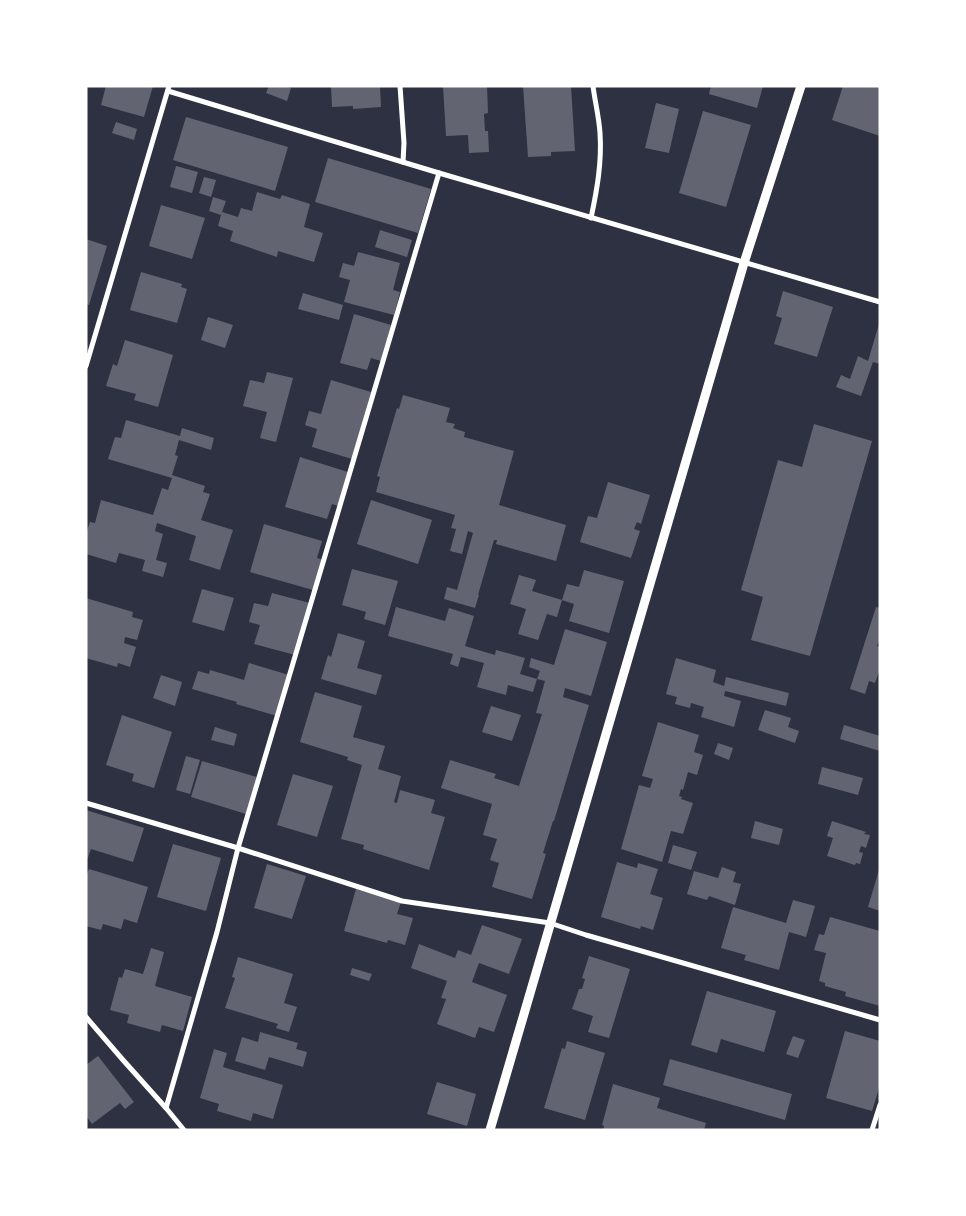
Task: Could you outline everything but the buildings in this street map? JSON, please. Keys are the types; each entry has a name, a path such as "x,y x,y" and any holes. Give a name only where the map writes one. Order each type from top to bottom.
{"street":[{"path":"400,86 404,143 403,162"},
{"path":"591,218 600,165 600,132 593,86"},
{"path":"490,1130 744,263 801,86"},
{"path":"86,366 169,89 439,173 880,302"},
{"path":"166,1108 217,932 238,848 439,173"},
{"path":"86,803 238,848 402,901 550,923 880,1020"},
{"path":"86,1017 184,1130"},
{"path":"872,1130 880,1105"}]}
